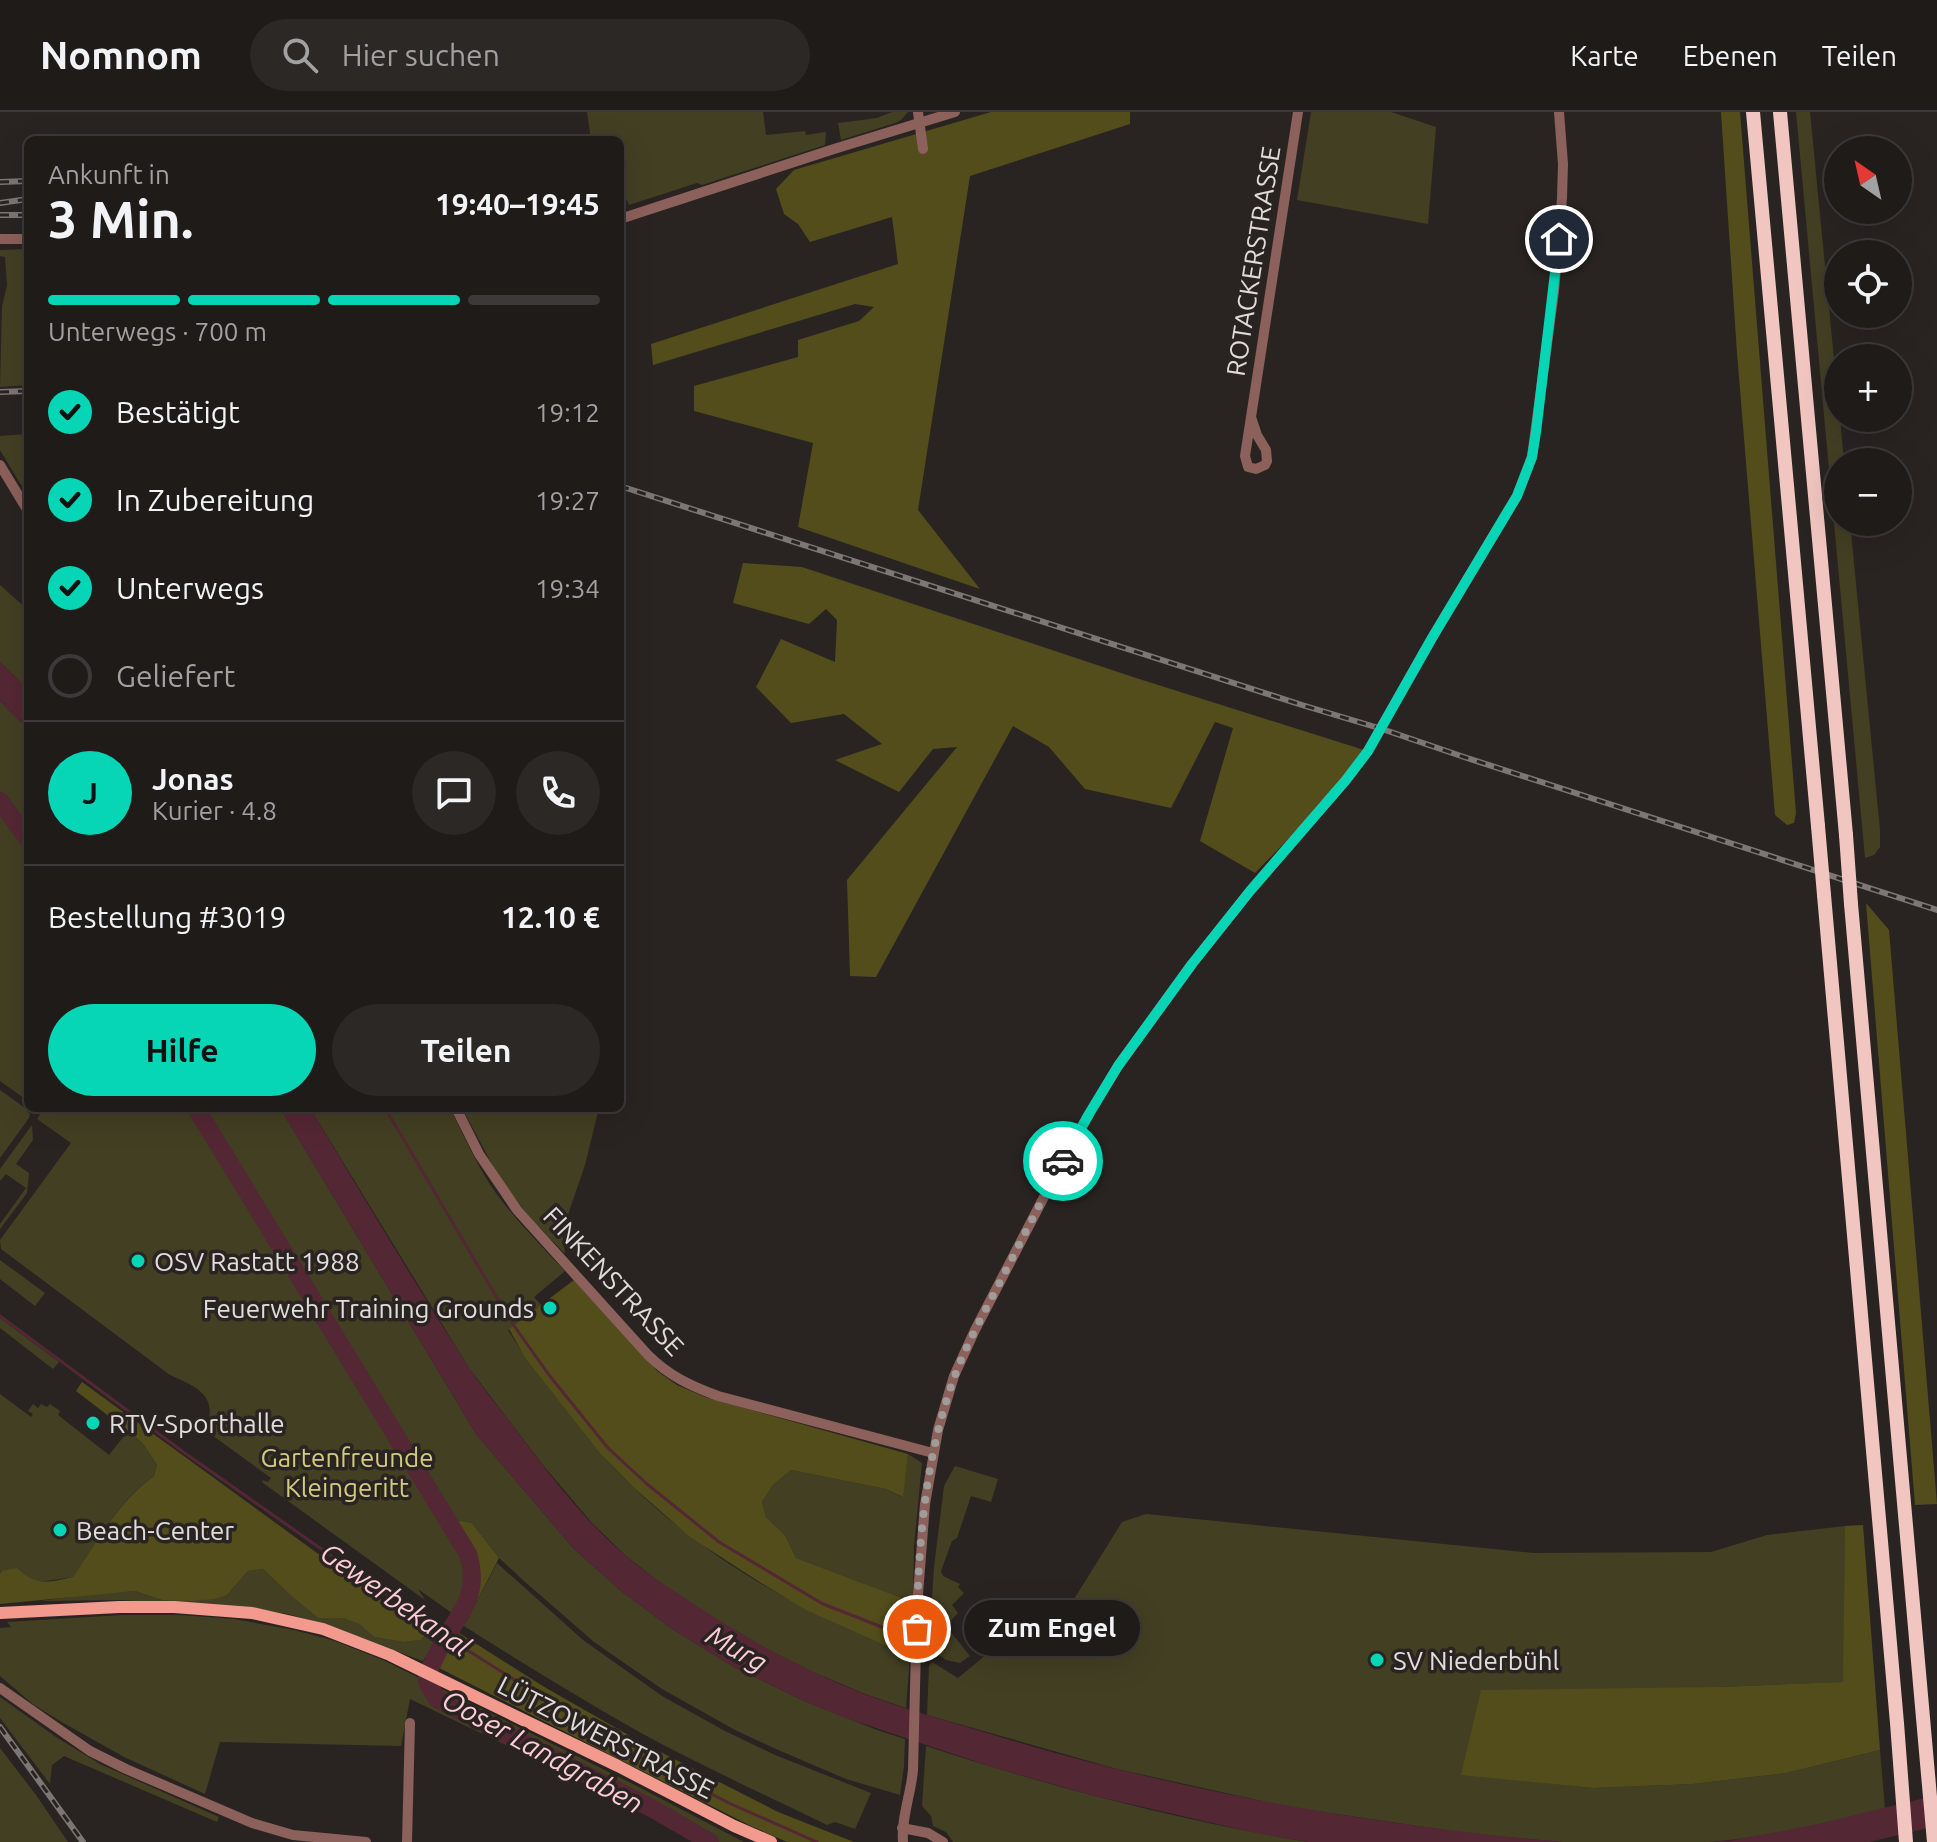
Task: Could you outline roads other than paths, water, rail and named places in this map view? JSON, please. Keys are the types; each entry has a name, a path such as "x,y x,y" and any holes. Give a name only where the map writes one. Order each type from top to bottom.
{"highway":[{"path":"1753,112 1906,1842"},
{"path":"1780,112 1934,1842"}],"main road":[{"name":"LÜTZOWERSTRASSE","path":"0,1613 174,1607 252,1613 323,1629 428,1673 771,1842"}],"street":[{"path":"624,218 919,118 955,112"},
{"name":"ROTACKERSTRASSE","path":"1251,417 1298,112"},
{"path":"894,1842 902,1828 911,1789 922,1532 933,1453 954,1376 975,1330 1095,1103 1118,1066 1192,964 1368,751 1517,496 1532,457 1555,278 1563,164 1559,112"},
{"path":"919,118 923,149"},
{"path":"0,239 24,239"},
{"path":"0,465 24,504"},
{"name":"FINKENSTRASSE","path":"458,1112 479,1154 517,1210 648,1355 670,1374 692,1387 718,1396 933,1453"},
{"path":"0,1688 90,1751 254,1824 301,1836 366,1842"},
{"path":"407,1842 410,1723"},
{"path":"902,1828 903,1842"},
{"path":"902,1828 928,1833 943,1842"}],"water":[{"path":"0,662 24,685 24,725 0,701"},
{"name":"Murg","path":"282,1112 312,1112 468,1366 543,1466 583,1513 641,1568 753,1641 820,1675 883,1701 1069,1757 1278,1804 1419,1826 1562,1842 1308,1842 1256,1833 1095,1796 992,1767 843,1717 734,1667 672,1629 621,1591 573,1548 476,1434"},
{"path":"1937,1795 1937,1826 1869,1842 1709,1842 1814,1825"}],"waterway":[{"path":"0,801 24,834"},
{"path":"198,1112 468,1554 472,1577 469,1597 447,1635"},
{"path":"387,1112 510,1320 549,1375 608,1448 719,1542 823,1604 910,1638"},
{"name":"Gewerbekanal","path":"0,1316 182,1451 445,1636 624,1749 731,1804 817,1842"},
{"name":"Ooser Landgraben","path":"444,1639 427,1675 427,1682 437,1699 655,1810 710,1842"}],"railway":[{"path":"0,182 24,181"},
{"path":"0,203 24,200"},
{"path":"0,215 24,215"},
{"path":"0,392 24,391"},
{"path":"624,487 1937,910"},
{"path":"0,1727 83,1842"}],"place":[{"name":"OSV Rastatt 1988","path":"138,1261"},
{"name":"Feuerwehr Training Grounds","path":"550,1308"},
{"name":"RTV-Sporthalle","path":"93,1423"},
{"name":"Beach-Center","path":"60,1530"},
{"name":"Zum Engel","path":"917,1629"},
{"name":"SV Niederbühl","path":"1377,1660"}],"park label":[{"name":"Gartenfreunde Kleingeritt","path":"347,1472"}]}
